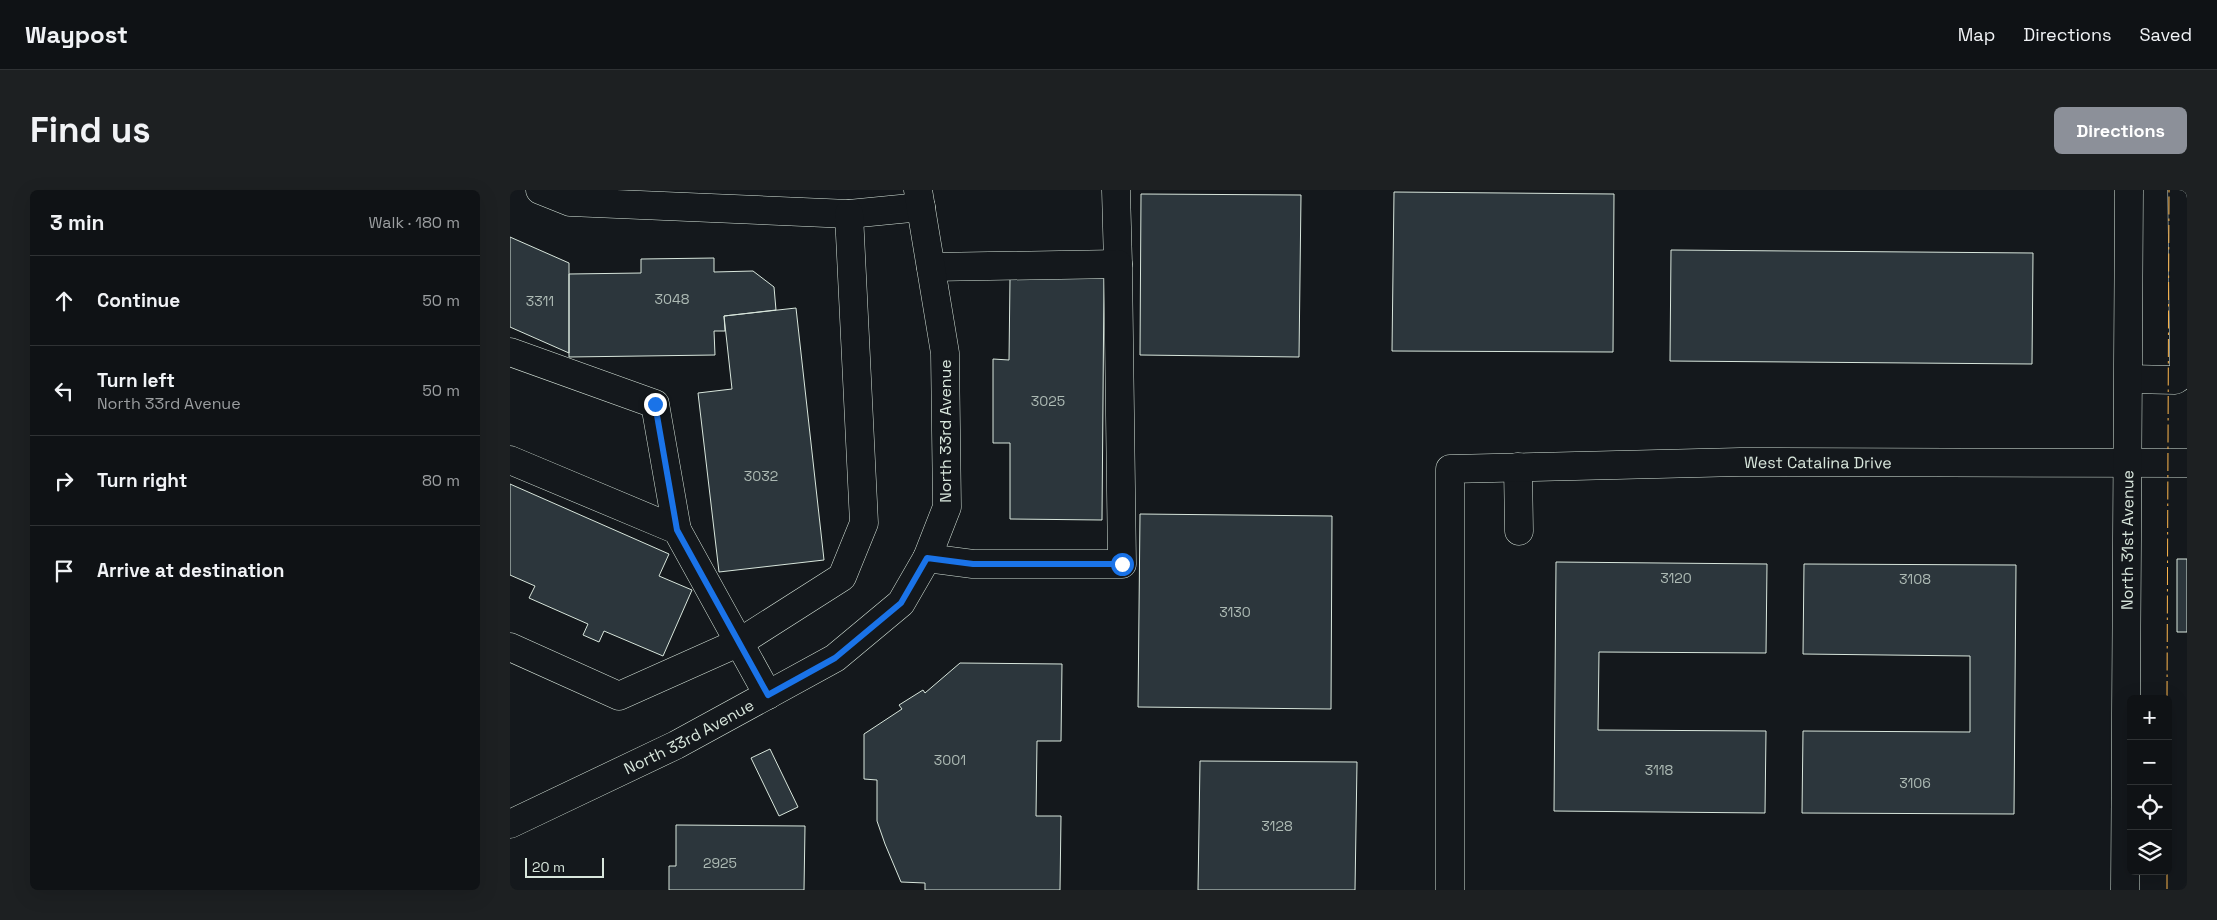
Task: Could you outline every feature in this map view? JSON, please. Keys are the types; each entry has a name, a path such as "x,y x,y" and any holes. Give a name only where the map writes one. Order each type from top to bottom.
{"street":[{"path":"540,190 570,202 849,214 919,199"},
{"path":"927,558 973,564 1122,564 1116,190"},
{"name":"North 31st Avenue","path":"2125,890 2129,463 2129,190"},
{"path":"2129,379 2175,380 2184,374 2182,190"},
{"name":"North 33rd Avenue","path":"510,824 676,745 835,658 901,603 927,558 947,507 945,353 919,199"},
{"path":"510,647 619,696 740,642 842,577 864,523 849,214"},
{"path":"931,268 1118,264"},
{"path":"510,352 655,404 677,530 768,695"},
{"path":"510,460 677,530"},
{"name":"West Catalina Drive","path":"1450,890 1450,469 1740,462 2187,463"},
{"path":"1518,467 1519,531"}],"building":[{"path":"1394,192 1614,194 1613,352 1392,351"},
{"path":"1141,194 1301,195 1299,357 1140,355"},
{"path":"510,237 569,263 569,353 510,327"},
{"path":"1671,250 2033,253 2032,364 1670,361"},
{"path":"714,258 714,272 753,271 774,287 776,310 724,316 725,331 714,331 715,355 569,357 569,274 641,273 641,259"},
{"path":"1010,278 1104,278 1102,520 1010,519 1010,443 993,443 993,359 1009,360"},
{"path":"796,308 824,560 719,572 698,393 732,389 724,316"},
{"path":"510,484 669,554 659,576 692,590 663,656 604,631 599,642 583,635 588,624 529,598 535,586 510,575"},
{"path":"1140,514 1332,516 1331,709 1138,707"},
{"path":"2177,559 2187,559 2187,632 2177,632"},
{"path":"1556,562 1767,564 1766,653 1599,652 1598,730 1766,731 1765,813 1554,811"},
{"path":"1804,564 2016,565 2014,814 1802,813 1803,731 1970,732 1970,656 1803,654"},
{"path":"960,663 1062,664 1061,741 1037,741 1036,816 1061,816 1060,890 925,890 925,883 901,882 877,821 877,780 864,779 864,734 902,709 899,705 923,690 925,693"},
{"path":"770,749 798,807 779,816 751,758"},
{"path":"1200,761 1357,762 1355,890 1198,890"},
{"path":"676,825 805,826 804,890 669,890 669,866 676,866"}],"power":[{"path":"2167,695 2169,190"},
{"path":"2167,875 2167,890"}],"route":[{"path":"655,404 677,530 768,695 835,658 901,603 927,558 973,564 1122,564"}]}
